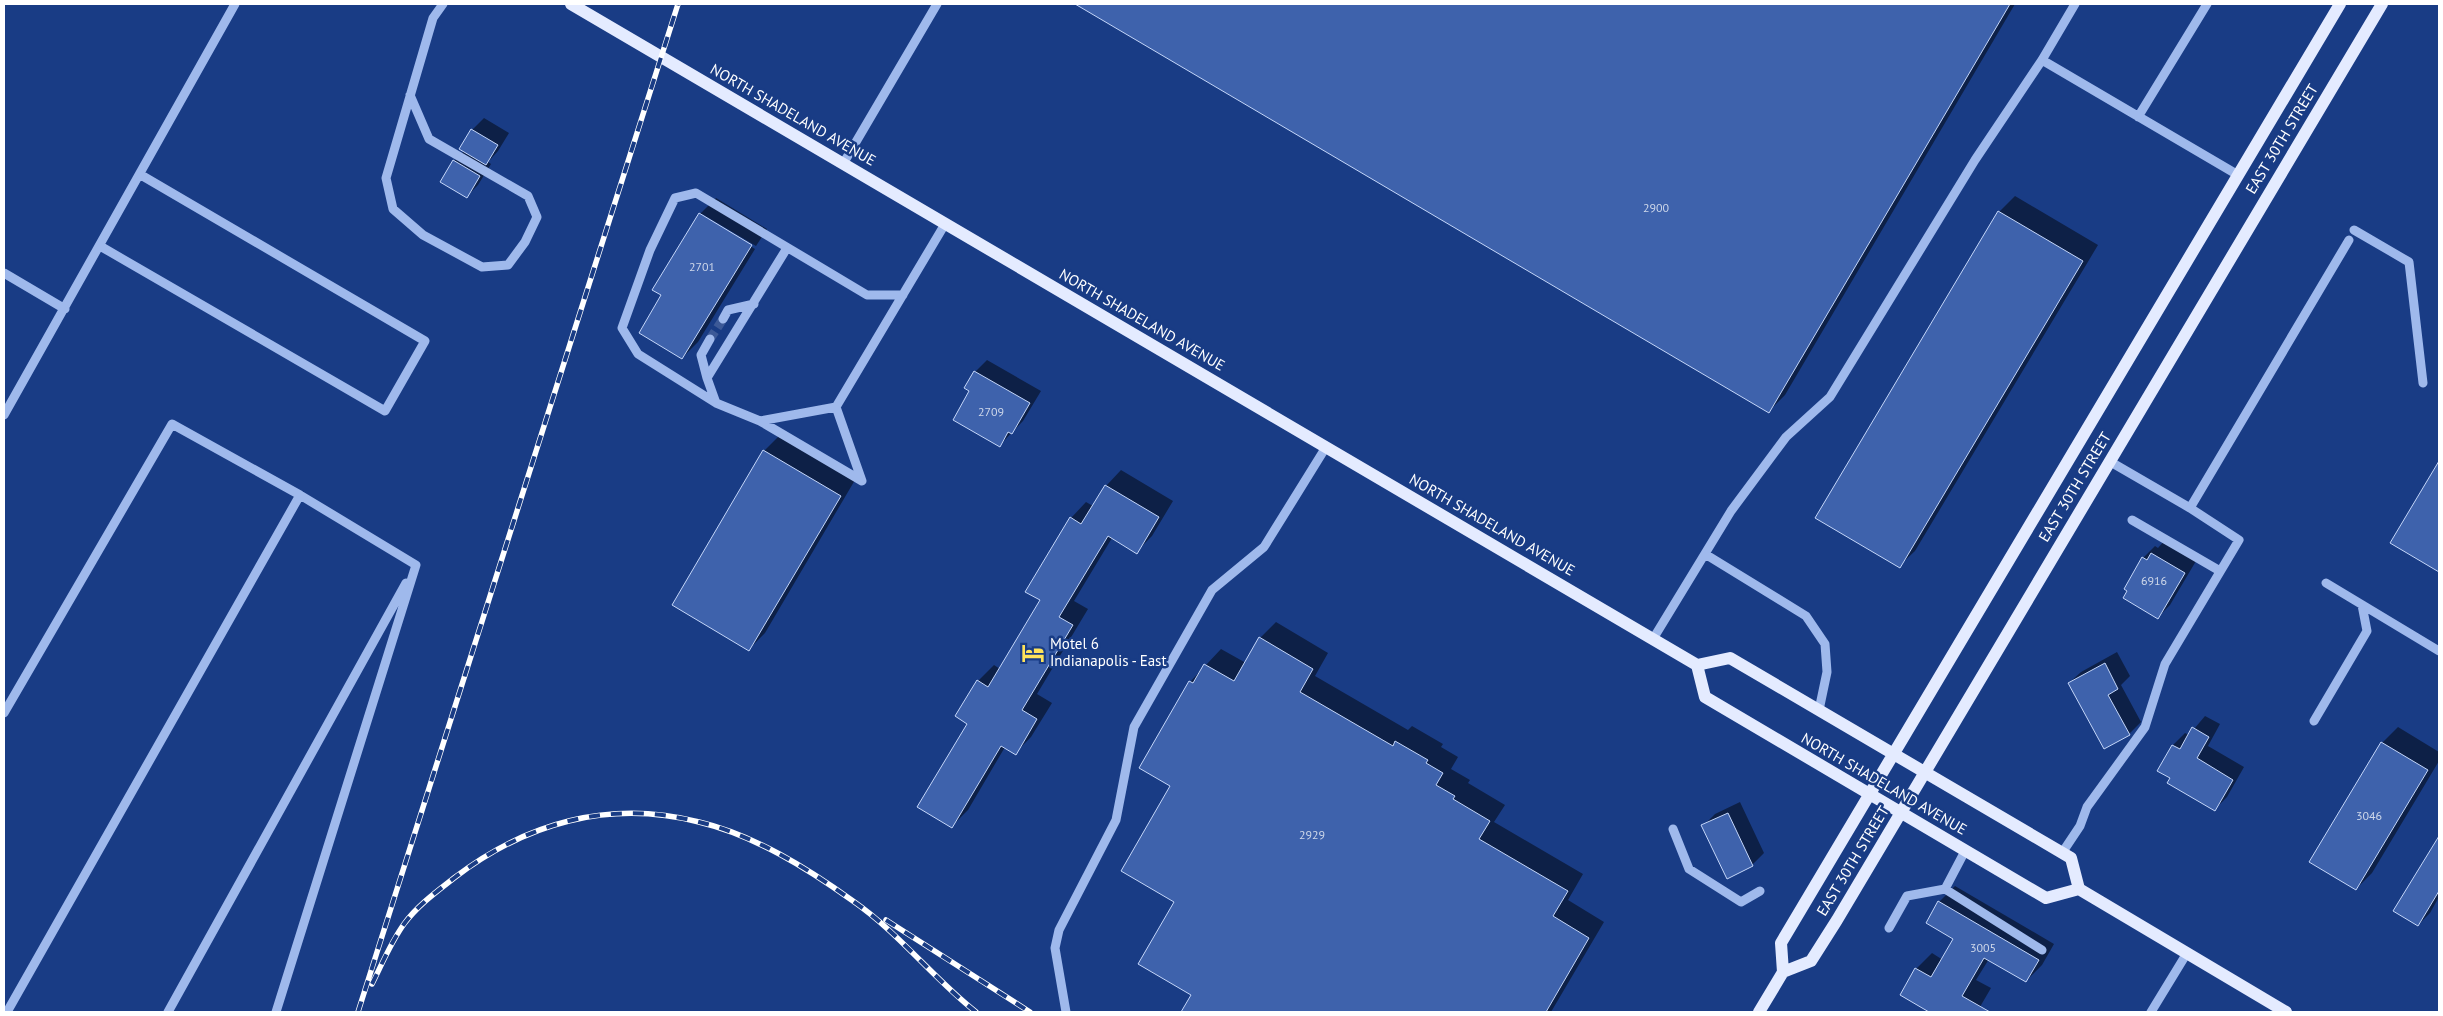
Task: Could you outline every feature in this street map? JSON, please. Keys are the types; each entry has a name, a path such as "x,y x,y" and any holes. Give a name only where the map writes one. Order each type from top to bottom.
{"main road":[{"name":"NORTH SHADELAND AVENUE","path":"571,4 1697,665 1730,658 1819,710 2071,858 2079,889 2046,898 1965,851 1705,697 1697,665"},
{"name":"EAST 30TH STREET","path":"2340,4 1781,943 1783,972 1811,961 2382,4"},
{"path":"2079,889 2286,1012"},
{"path":"1759,1012 1783,972"}],"lane":[{"path":"4,415 236,4"},
{"path":"410,95 429,139 528,196 537,217 525,242 508,265 482,267 423,235 393,209 386,178 410,95 433,18 443,4"},
{"path":"843,164 937,4"},
{"path":"1653,639 1731,510 1786,438 1830,397 1975,160 2042,60 2075,4"},
{"path":"2138,117 2207,4"},
{"path":"2042,60 2238,176"},
{"path":"100,246 385,411 424,341 141,175"},
{"path":"836,407 862,481 760,421 716,403 638,354 622,328 650,250 675,198 696,193 867,295 903,295"},
{"path":"760,421 836,407 945,224"},
{"path":"2354,230 2408,262 2423,383"},
{"path":"2190,508 2348,240"},
{"path":"707,378 787,248"},
{"path":"4,273 64,309"},
{"path":"723,319 728,310 754,304"},
{"path":"710,339 701,355 716,403"},
{"path":"4,713 172,424 300,495 416,565"},
{"path":"1066,1012 1055,948 1059,930 1116,820 1134,727 1212,590 1264,547 1326,447"},
{"path":"2062,853 2080,826 2087,807 2145,727 2165,664 2239,540 2190,508 2109,461"},
{"path":"7,1012 300,495"},
{"path":"2132,520 2220,571"},
{"path":"1705,554 1806,616 1825,644 1827,672 1819,710"},
{"path":"168,1012 416,565"},
{"path":"276,1012 416,565"},
{"path":"2326,583 2439,651"},
{"path":"2314,721 2367,631 2362,605"},
{"path":"1673,829 1689,869 1741,902 1760,891"},
{"path":"1944,888 1965,851"},
{"path":"1890,928 1908,896 1944,888 2042,950"},
{"path":"2151,1012 2187,953"}],"building":[{"path":"1075,4 2010,4 1769,413"},
{"path":"471,129 498,145 486,165 459,149"},
{"path":"453,160 480,176 467,198 440,182"},
{"path":"1998,211 2083,261 1900,568 1815,518"},
{"path":"699,213 752,245 682,359 639,333 661,295 652,290"},
{"path":"974,371 1030,403 1012,434 1008,432 1000,447 953,420 969,391 964,388"},
{"path":"763,450 841,496 749,651 672,605"},
{"path":"2439,461 2439,572 2390,543"},
{"name":"Motel 6 Indianapolis - East","path":"1105,485 1159,517 1137,554 1108,536 1059,617 1073,625 1022,710 1037,719 1016,755 1001,746 952,828 917,807 967,724 955,716 977,680 988,687 1040,600 1025,592 1070,517 1081,524"},
{"path":"2151,553 2185,573 2158,619 2123,598 2127,591 2124,589 2142,557 2147,560"},
{"path":"1259,637 1313,669 1300,692 1393,746 1395,741 1428,760 1426,763 1443,773 1436,785 1455,796 1453,799 1490,821 1479,839 1568,891 1553,916 1589,938 1546,1012 1181,1012 1191,995 1138,964 1174,902 1121,871 1170,786 1139,768 1189,681 1193,683 1204,664 1234,681"},
{"path":"2105,663 2118,689 2108,695 2130,735 2104,749 2068,683"},
{"path":"2192,727 2209,737 2197,758 2233,780 2215,811 2167,783 2170,778 2157,771 2172,745 2180,749"},
{"path":"2381,742 2428,770 2356,890 2309,862"},
{"path":"1728,813 1753,866 1727,879 1701,825"},
{"path":"2439,836 2439,891 2418,926 2393,911"},
{"path":"1938,901 2039,960 2026,982 1984,958 1962,996 1990,1012 1929,1012 1900,995 1915,968 1931,977 1953,939 1926,923"}],"tunnel":[{"path":"710,339 723,319"}],"railway":[{"path":"358,1012 678,4"},
{"path":"372,984 395,938 409,917 454,878 482,859 510,843 539,830 601,815 633,813 666,816 720,828 760,844 799,865 886,927 945,985 976,1012"},
{"path":"886,920 1030,1012"}],"place":[{"name":"Motel 6 Indianapolis - East","path":"1033,653"}]}
